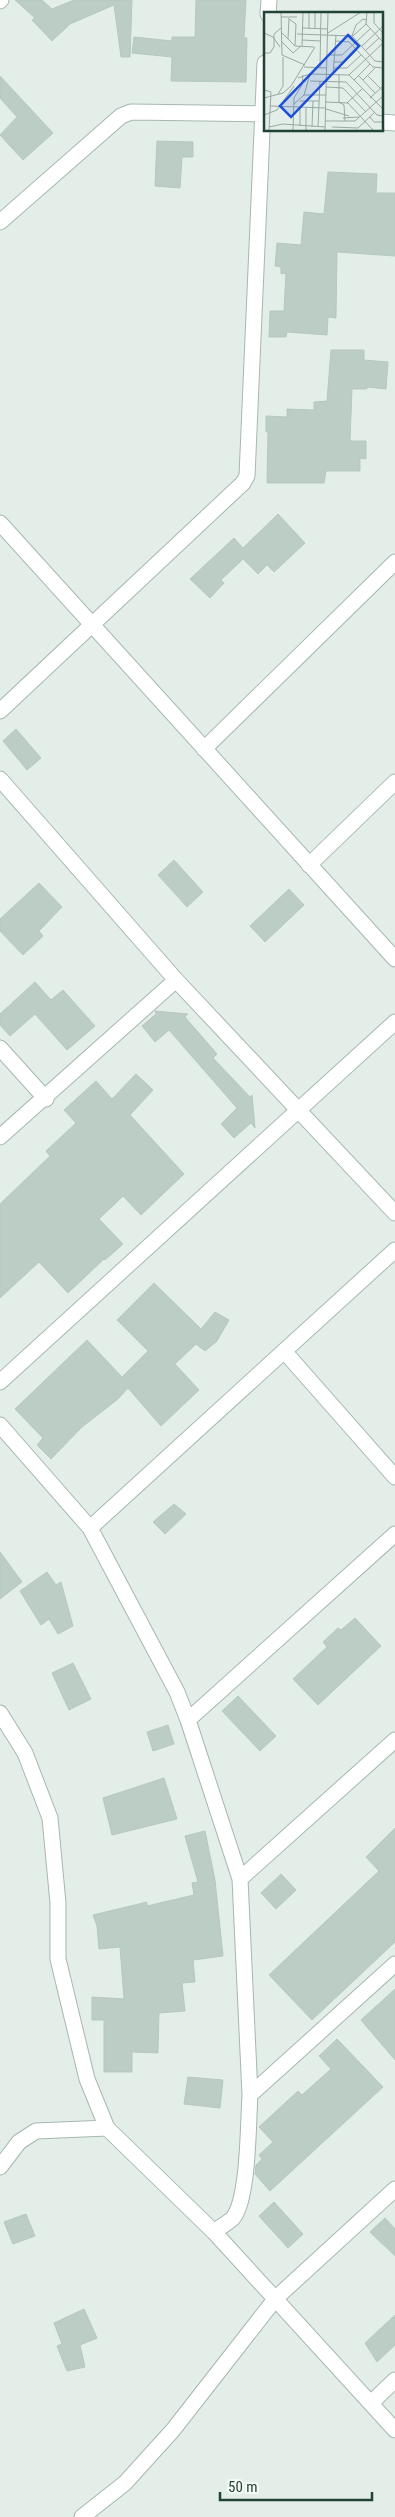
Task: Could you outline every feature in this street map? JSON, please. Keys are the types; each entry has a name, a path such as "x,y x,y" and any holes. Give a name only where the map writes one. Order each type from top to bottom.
{"street":[{"path":"0,222 121,116 132,112 264,114 247,476 243,483 93,626 0,711"},
{"path":"382,122 395,123"},
{"path":"0,523 395,959"},
{"path":"204,749 395,562"},
{"path":"0,778 176,980 395,1213"},
{"path":"309,865 395,782"},
{"path":"0,1137 46,1099 176,980"},
{"path":"0,1382 395,1022"},
{"path":"0,1048 46,1099"},
{"path":"90,1528 395,1250"},
{"path":"284,1351 395,1478"},
{"path":"0,1425 90,1528 177,1692 240,1879 250,2095 243,2193 239,2208 232,2219 214,2232"},
{"path":"188,1720 395,1534"},
{"path":"0,1713 24,1753 50,1818 58,1904 58,1959 87,2079 107,2128 214,2232 395,2430"},
{"path":"240,1879 395,1740"},
{"path":"250,2095 395,1964"},
{"path":"0,2167 19,2142 36,2131 107,2128"},
{"path":"82,2517 125,2484 173,2430 276,2298 394,2191"},
{"path":"371,2403 395,2380"}],"building":[{"path":"15,0 42,0 52,9 74,0 132,0 130,57 121,57 114,5 70,24 52,41 32,20 35,18"},
{"path":"196,0 246,0 244,38 247,38 246,82 171,81 172,57 132,53 134,37 172,41 172,37 195,37"},
{"path":"0,76 53,133 23,160 0,135 17,117 0,98"},
{"path":"157,141 193,142 193,157 182,157 180,188 155,186"},
{"path":"328,172 377,174 376,193 395,193 395,256 337,252 336,318 328,317 327,335 287,332 286,337 269,337 270,311 284,311 286,273 281,274 281,267 275,266 277,243 301,245 304,212 324,214"},
{"path":"331,350 364,350 364,360 388,362 386,389 367,387 367,389 352,389 350,441 366,441 366,459 360,458 360,471 326,471 324,483 267,483 268,432 266,432 266,416 287,417 287,409 314,410 314,402 327,401"},
{"path":"278,514 305,543 274,572 267,565 258,574 243,559 221,580 224,583 210,598 190,579 234,538 243,548"},
{"path":"16,729 41,758 27,770 3,741"},
{"path":"174,860 203,892 187,907 158,875"},
{"path":"39,883 62,907 39,931 43,936 23,955 0,931 0,919"},
{"path":"289,889 304,905 265,942 250,926"},
{"path":"35,982 51,1000 63,990 95,1026 67,1050 35,1014 10,1036 0,1025 0,1014"},
{"path":"155,1011 188,1014 185,1017 217,1054 213,1058 250,1097 252,1095 255,1128 251,1123 234,1138 221,1124 237,1108 169,1030 155,1042 142,1026 156,1014"},
{"path":"136,1074 153,1090 130,1115 184,1174 141,1215 123,1196 99,1219 123,1244 68,1293 39,1262 0,1298 0,1204 50,1156 46,1151 76,1123 64,1110 96,1081 112,1099"},
{"path":"154,1283 201,1329 215,1312 229,1320 217,1341 205,1351 196,1344 175,1364 199,1390 161,1426 128,1388 118,1399 82,1427 51,1459 37,1445 43,1438 15,1409 87,1340 122,1377 148,1351 117,1320"},
{"path":"174,1504 186,1514 165,1534 153,1522"},
{"path":"0,1552 22,1582 0,1599"},
{"path":"47,1572 56,1585 61,1582 73,1626 58,1634 49,1619 41,1625 20,1591"},
{"path":"355,1618 381,1646 318,1705 293,1679 327,1647 323,1642 338,1628 341,1630"},
{"path":"73,1663 91,1699 69,1710 52,1673"},
{"path":"238,1696 276,1736 260,1751 222,1711"},
{"path":"168,1725 174,1744 153,1751 147,1732"},
{"path":"164,1778 177,1819 112,1835 103,1798"},
{"path":"395,1828 395,1942 312,2020 269,1975 379,1871 366,1857"},
{"path":"205,1831 215,1880 223,1956 193,1960 195,1982 182,1983 185,2011 159,2013 158,2053 132,2052 132,2072 104,2072 104,2020 92,2020 92,1997 124,1999 120,1947 99,1949 97,1926 93,1915 147,1902 147,1906 194,1895 192,1883 198,1882 185,1836"},
{"path":"281,1874 296,1890 276,1909 261,1893"},
{"path":"395,1989 395,2060 361,2020"},
{"path":"337,2039 383,2087 270,2191 255,2174 256,2165 262,2159 259,2155 273,2142 259,2127 298,2091 302,2095 331,2069 319,2056"},
{"path":"188,2077 223,2080 220,2108 184,2104"},
{"path":"274,2202 303,2234 288,2248 259,2216"},
{"path":"26,2214 35,2236 13,2244 4,2222"},
{"path":"385,2218 395,2229 395,2256 370,2232"},
{"path":"84,2309 97,2338 80,2345 85,2367 67,2371 57,2346 62,2344 54,2323"},
{"path":"395,2315 395,2345 377,2362 365,2343"}]}
